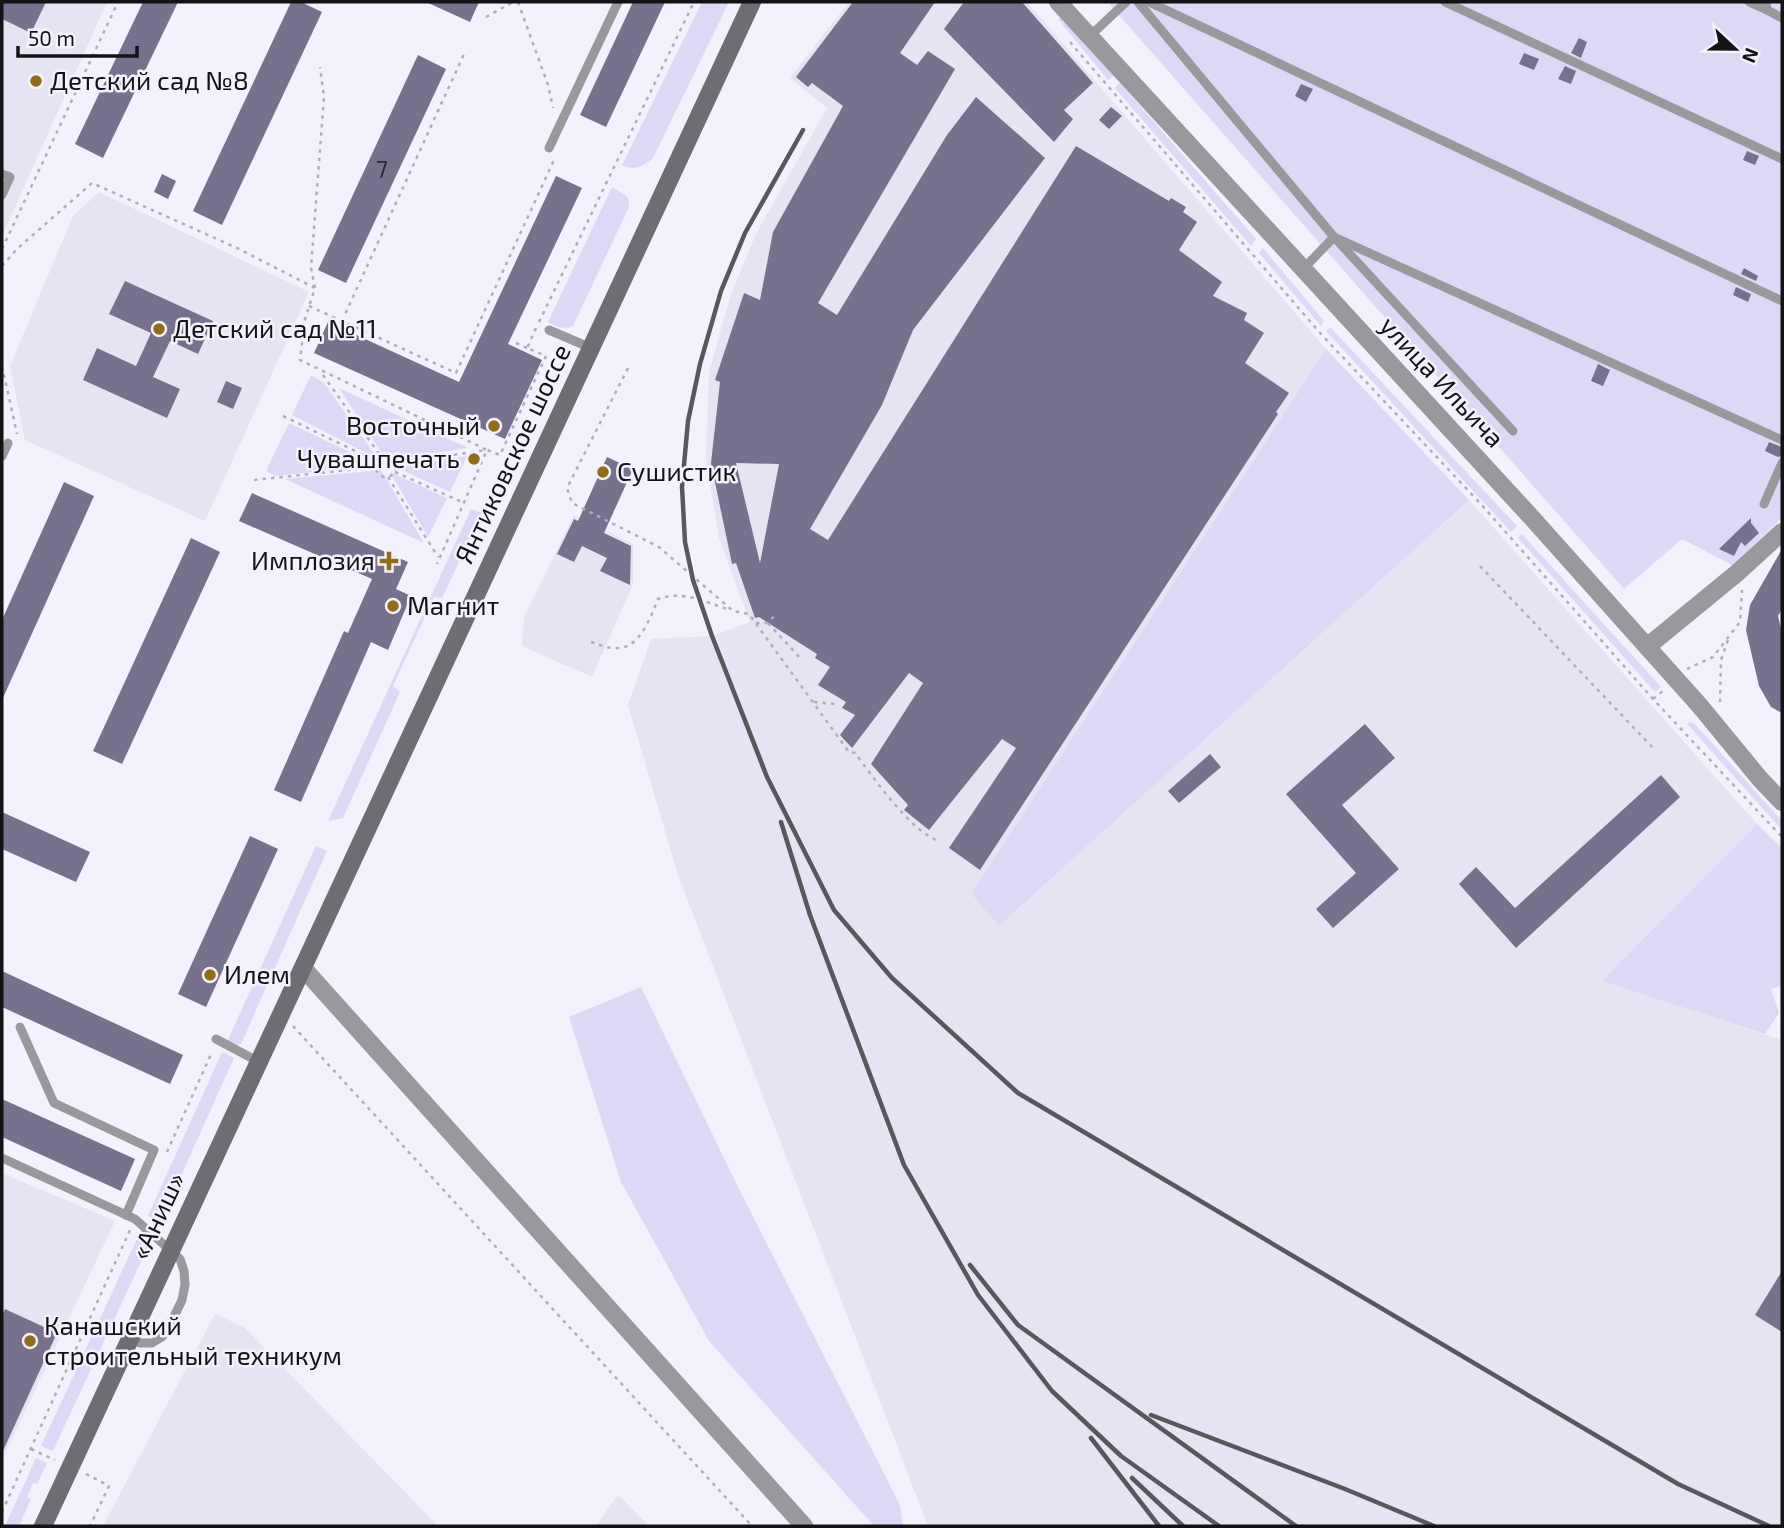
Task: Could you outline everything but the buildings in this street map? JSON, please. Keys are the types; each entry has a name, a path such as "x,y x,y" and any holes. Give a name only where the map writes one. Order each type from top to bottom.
{"main road":[{"name":"Янтиковское шоссе","path":"321,928 751,2"},
{"name":"«Аниш»","path":"43,1526 321,928"}],"street":[{"name":"улица Ильича","path":"1058,2 1648,646 1782,802"},
{"path":"1648,646 1782,532"},
{"path":"303,968 804,1526"}],"lane":[{"path":"553,150 558,131 618,2"},
{"path":"1090,36 1126,2"},
{"path":"1138,2 1334,236 1513,430"},
{"path":"1149,2 1782,301"},
{"path":"1446,2 1782,159"},
{"path":"1749,2 1767,6 1782,18"},
{"path":"2,174 10,177 2,195"},
{"path":"1303,269 1334,236"},
{"path":"1334,236 1782,440"},
{"path":"550,330 591,348"},
{"path":"2,456 8,443"},
{"path":"1764,504 1782,463"},
{"path":"20,1027 54,1104 155,1150 130,1217"},
{"path":"216,1039 259,1062"},
{"path":"2,1158 130,1217 180,1259 185,1285 182,1300 162,1337 152,1343 140,1343 130,1339"}],"path":[{"path":"2,249 118,2"},
{"path":"486,18 516,2 548,85 558,131"},
{"path":"527,348 694,2"},
{"path":"1066,37 1320,333 1480,503 1621,663 1782,837"},
{"path":"342,321 465,52"},
{"path":"320,67 324,97 311,268 316,288 305,319 300,360 500,455 546,356 516,343"},
{"path":"309,306 456,373 553,150"},
{"path":"2,266 17,248 92,183 251,255 316,288"},
{"path":"2,366 18,439"},
{"path":"628,368 567,488 572,503 659,547 733,611"},
{"path":"321,372 382,458"},
{"path":"283,416 378,462"},
{"path":"395,463 488,450"},
{"path":"437,564 488,450"},
{"path":"376,467 382,458 391,458 395,463 395,472"},
{"path":"376,467 382,476 388,477 395,472"},
{"path":"254,480 376,467"},
{"path":"395,472 464,502"},
{"path":"388,477 439,558"},
{"path":"1480,566 1654,749"},
{"path":"1686,670 1713,657 1740,622 1744,594 1737,573"},
{"path":"591,642 622,648 634,642 658,599 671,594 688,595 749,614 849,752 855,753 912,823 930,838 939,841"},
{"path":"768,623 775,615"},
{"path":"755,623 768,623 802,660"},
{"path":"1719,709 1721,660 1729,637"},
{"path":"813,702 835,704"},
{"path":"282,1013 751,1526"},
{"path":"165,1156 216,1039"},
{"path":"2,1512 130,1217"},
{"path":"30,1449 109,1486 90,1526"}],"shaded area":[{"name":"Детский сад №8","path":"2,2 107,2 2,236"},
{"path":"702,2 729,2 653,158 638,167 622,165"},
{"path":"849,2 1027,2 1326,349 971,895 1000,925 1469,500 1757,824 1603,981 1782,1040 1782,1526 928,1526 678,875 628,705 651,639 712,636 750,622 719,538 706,459 709,372 731,294 756,234 827,108 790,78"},
{"path":"1112,2 1782,2 1782,518 1732,565 1682,539 1624,589 1110,5"},
{"path":"1062,16 1114,75 1108,80 1058,19"},
{"path":"1120,83 1256,239 1251,246 1115,88"},
{"path":"612,187 628,197 629,207 573,326 563,328 554,325 548,322"},
{"name":"Детский сад №11","path":"99,192 309,292 205,521 25,440 10,366 73,216"},
{"path":"1263,248 1324,321 1321,326 1259,253"},
{"path":"1330,327 1517,526 1511,532 1326,331"},
{"path":"1326,349 1469,500 999,926 971,894"},
{"path":"311,375 324,383 378,459 292,415"},
{"path":"339,388 468,448 387,461"},
{"path":"289,423 377,465 276,476 266,471"},
{"path":"467,456 450,492 395,467"},
{"path":"381,470 424,543 285,479"},
{"path":"390,472 447,498 428,537"},
{"path":"471,509 482,513 442,598 434,597 393,686 400,692 343,818 328,821"},
{"path":"574,515 633,544 633,584 592,677 522,646 524,617"},
{"path":"1522,534 1661,687 1655,692 1518,538"},
{"path":"1687,724 1695,724 1782,821 1782,830"},
{"path":"1757,824 1782,848 1782,986 1771,989 1779,1013 1765,1034 1602,981"},
{"path":"316,846 327,851 241,1044 227,1042"},
{"path":"641,987 738,1187 900,1505 903,1526 874,1526 709,1341 621,1182 569,1017"},
{"path":"222,1052 234,1058 162,1218 155,1219 148,1216"},
{"name":"Канашский строительный техникум","path":"2,1173 115,1221 2,1460"},
{"path":"141,1230 152,1238 53,1451 41,1446"},
{"path":"215,1314 244,1327 438,1526 103,1526"},
{"path":"36,1458 47,1463 37,1484 33,1483 27,1498 31,1499 19,1526 5,1526"},
{"path":"618,1495 649,1526 596,1526"}],"railway":[{"path":"803,130 745,233 721,291 700,364 688,421 682,487 685,542 693,580 712,636 767,777 834,910 892,978 1018,1093 1678,1484 1769,1526"},
{"path":"781,822 810,915 904,1165 978,1295 1052,1391 1121,1456 1219,1526"},
{"path":"970,1265 1018,1325 1296,1526"},
{"path":"1151,1415 1434,1526"},
{"path":"1091,1438 1159,1526"},
{"path":"1132,1478 1183,1526"}],"place":[{"name":"Детский сад №8","path":"36,81"},
{"name":"Детский сад №11","path":"159,329"},
{"name":"Восточный","path":"494,426"},
{"name":"Чувашпечать","path":"474,459"},
{"name":"Сушистик","path":"603,472"},
{"name":"Имплозия","path":"389,561"},
{"name":"Магнит","path":"393,606"},
{"name":"Илем","path":"210,975"},
{"name":"Канашский строительный техникум","path":"30,1341"}]}
